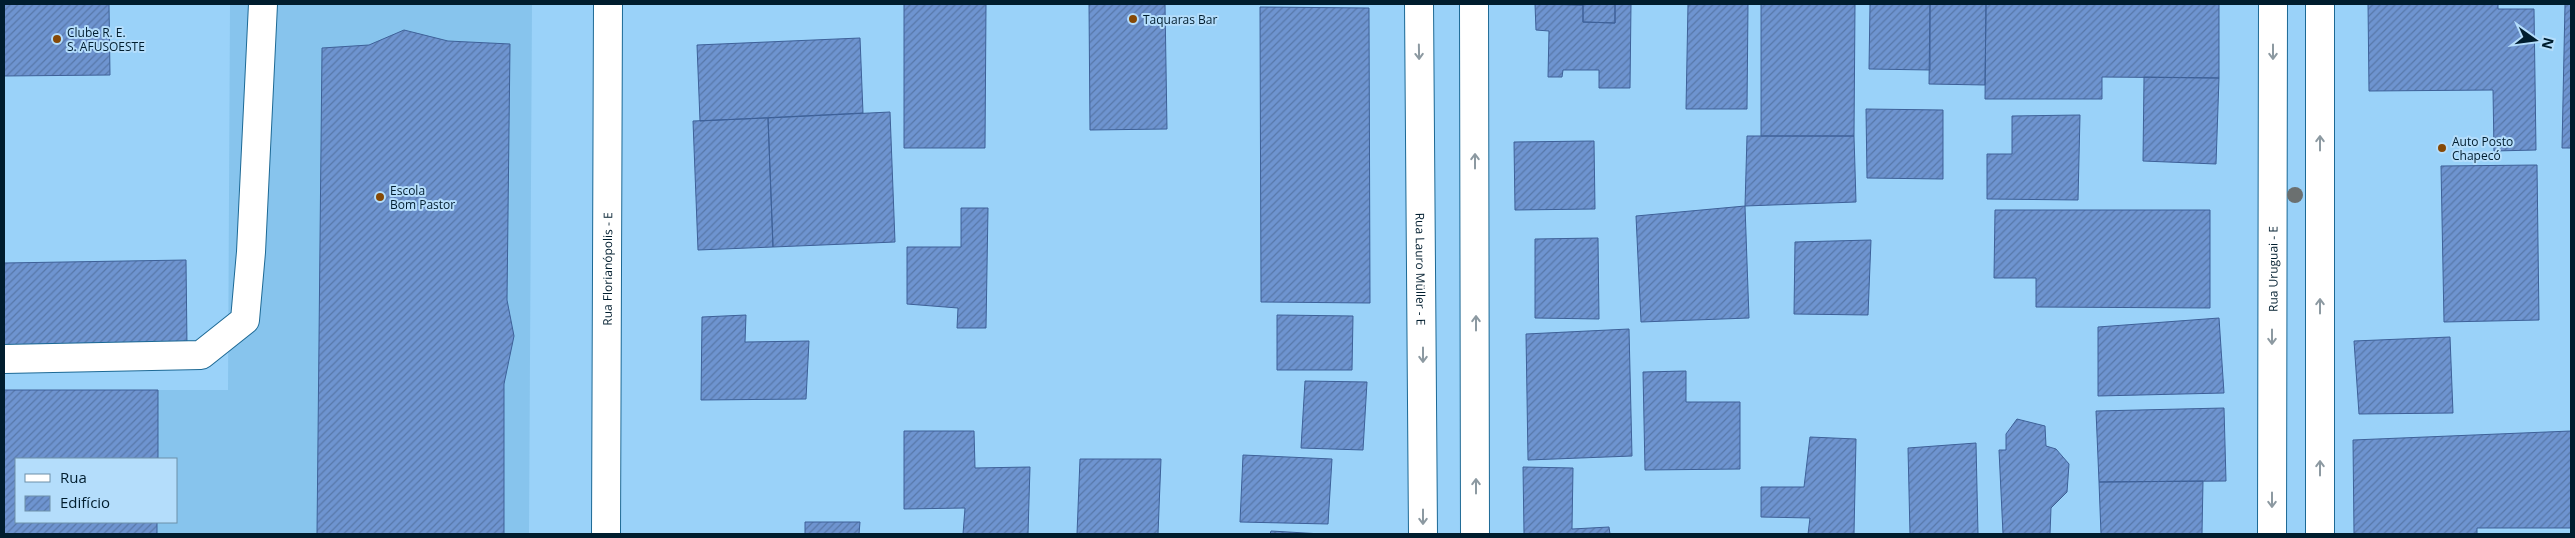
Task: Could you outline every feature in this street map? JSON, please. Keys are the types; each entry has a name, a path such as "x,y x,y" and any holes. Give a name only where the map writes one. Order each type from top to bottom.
{"street":[{"path":"4,359 201,355 245,320 251,252 264,4"},
{"name":"Rua Florianópolis - E","path":"606,534 608,4"},
{"name":"Rua Lauro Müller - E","path":"1419,4 1423,311 1423,534"},
{"path":"1474,4 1476,534"},
{"name":"Rua Uruguai - E","path":"2272,534 2273,4"},
{"path":"2320,4 2320,534"}],"shaded area":[{"name":"Escola Bom Pastor","path":"230,4 532,4 529,534 4,534 4,390 228,390"}],"building":[{"name":"Clube R. E. S. AFUSOESTE","path":"4,4 109,4 110,75 4,76"},
{"path":"904,4 986,4 985,148 904,148"},
{"path":"1089,4 1165,4 1167,129 1090,130"},
{"path":"1535,4 1583,5 1583,22 1615,23 1615,4 1631,4 1630,88 1599,88 1599,70 1563,70 1562,77 1548,77 1549,31 1536,30"},
{"path":"1547,4 1583,4 1583,5"},
{"path":"1583,4 1615,4 1615,23 1583,22"},
{"path":"1688,4 1748,4 1747,109 1686,109"},
{"path":"1761,4 1855,4 1854,136 1761,136"},
{"path":"1870,4 1930,4 1930,70 1869,69"},
{"path":"1930,4 1986,4 1985,85 1929,84"},
{"path":"1986,4 2219,4 2219,78 2102,77 2102,99 1985,99"},
{"path":"2368,4 2498,4 2498,9 2534,9 2536,150 2494,151 2493,90 2369,91"},
{"path":"2565,4 2571,4 2571,148 2562,148"},
{"path":"1260,7 1369,8 1370,303 1261,302"},
{"path":"404,30 448,41 510,44 507,300 514,336 504,384 504,534 317,534 322,48 369,45"},
{"path":"860,38 863,113 700,121 697,45"},
{"path":"2144,77 2219,78 2216,164 2143,161"},
{"path":"1866,109 1943,110 1943,179 1867,178"},
{"path":"890,112 895,242 773,247 768,118"},
{"path":"2080,115 2078,200 1987,199 1987,154 2012,154 2012,116"},
{"path":"768,118 773,247 698,250 693,121"},
{"path":"1747,136 1854,136 1856,202 1745,206"},
{"path":"1594,141 1595,209 1515,210 1514,142"},
{"path":"2537,165 2539,320 2444,322 2441,166"},
{"path":"1745,206 1749,318 1641,322 1636,216"},
{"path":"961,208 988,208 986,328 957,328 958,308 907,304 907,247 961,247"},
{"path":"1995,210 2210,210 2210,308 2036,307 2036,278 1994,278"},
{"path":"1598,238 1599,319 1535,318 1535,239"},
{"path":"1871,240 1868,315 1794,314 1795,242"},
{"path":"186,260 187,346 4,349 4,263"},
{"path":"746,315 745,342 809,341 806,399 701,400 702,317"},
{"path":"1277,315 1353,316 1352,370 1277,370"},
{"path":"2219,318 2224,393 2098,396 2098,327"},
{"path":"1629,329 1632,456 1528,460 1526,334"},
{"path":"2450,337 2453,413 2359,414 2354,341"},
{"path":"1686,371 1686,402 1740,402 1740,469 1645,470 1643,372"},
{"path":"1305,381 1367,382 1363,450 1301,448"},
{"path":"4,390 158,390 158,458 15,458 15,523 157,523 157,534 4,534"},
{"path":"2224,408 2226,481 2099,482 2096,411"},
{"path":"2017,419 2045,426 2046,446 2056,449 2069,464 2067,492 2051,508 2050,534 2003,534 1999,450 2006,450 2006,434"},
{"path":"904,431 974,431 975,468 1030,467 1028,534 963,534 965,508 904,509"},
{"path":"2571,431 2571,528 2477,528 2477,534 2354,534 2353,440"},
{"path":"1810,437 1856,439 1854,534 1808,534 1810,518 1761,517 1761,487 1804,487"},
{"path":"1976,443 1978,534 1910,534 1908,448"},
{"path":"1243,455 1332,459 1328,524 1240,522"},
{"path":"1080,459 1161,459 1158,534 1077,534"},
{"path":"1523,467 1573,468 1572,529 1609,527 1610,534 1524,534"},
{"path":"2203,481 2202,534 2101,534 2099,482"},
{"path":"805,522 860,522 859,534 805,534"},
{"path":"1271,531 1322,534 1270,534"}],"place":[{"name":"Taquaras Bar","path":"1133,19"},
{"name":"Clube R. E. S. AFUSOESTE","path":"57,39"},
{"name":"Auto Posto Chapecó","path":"2442,148"},
{"name":"Escola Bom Pastor","path":"380,197"}]}
